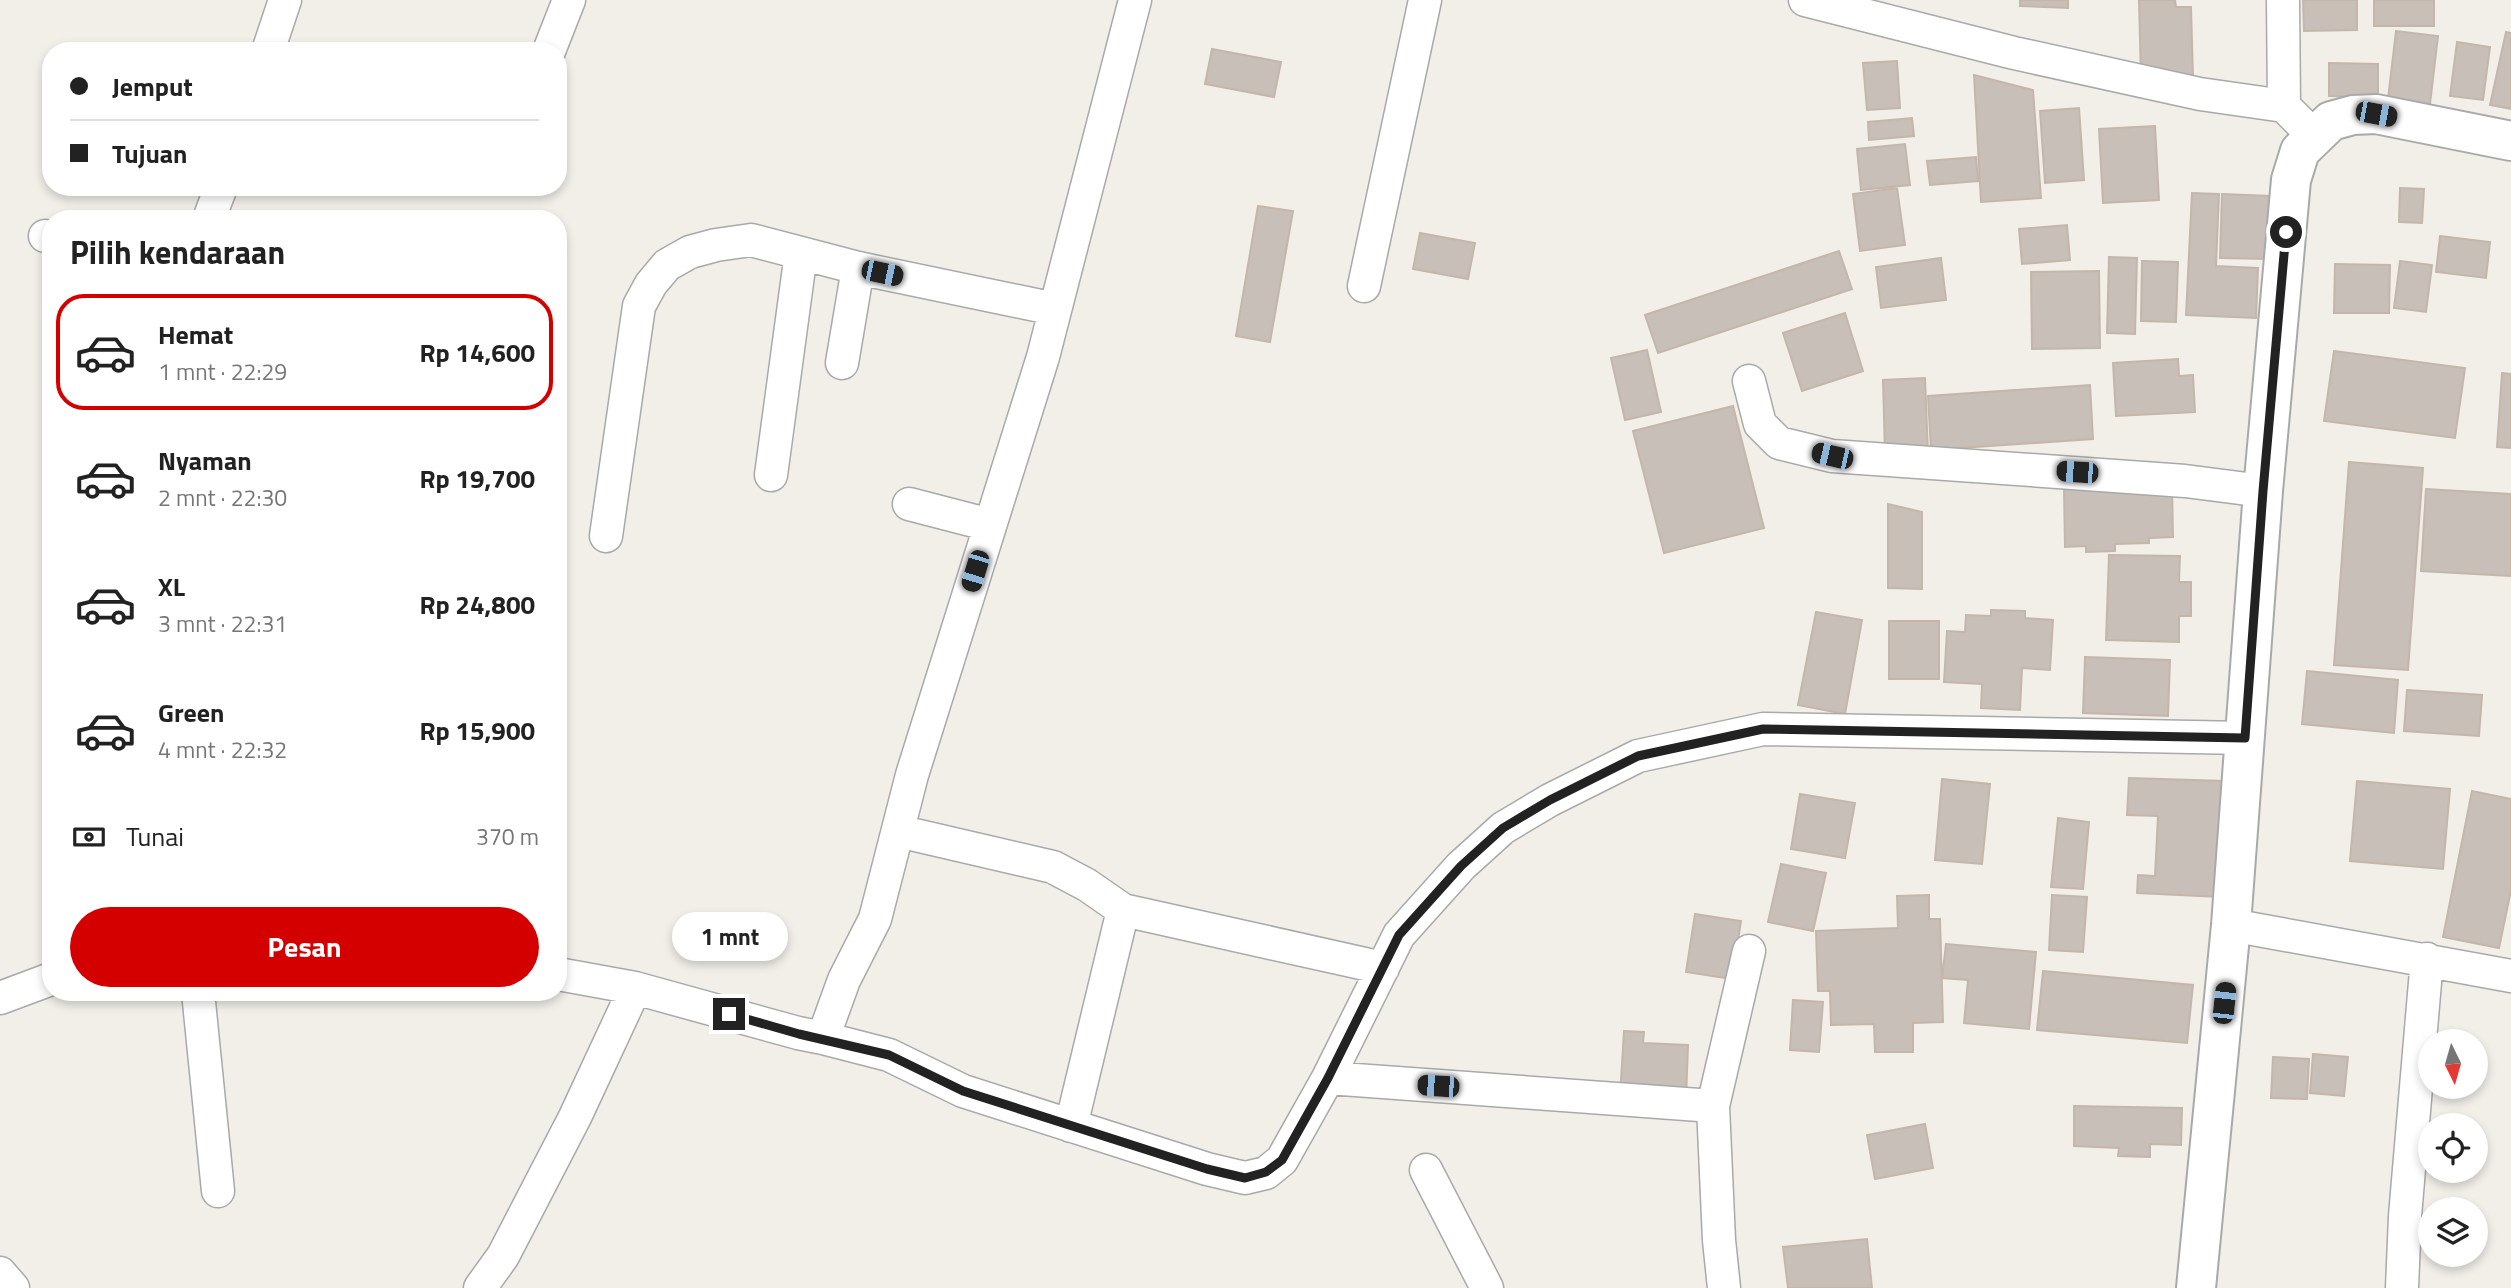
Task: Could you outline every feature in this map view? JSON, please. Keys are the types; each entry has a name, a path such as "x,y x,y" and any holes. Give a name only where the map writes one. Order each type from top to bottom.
{"street":[{"path":"271,42 285,0"},
{"path":"553,42 569,0"},
{"path":"823,1038 844,980 875,919 912,775 1043,357 1135,0"},
{"path":"1364,286 1425,0"},
{"path":"1805,0 2027,56 2200,94 2284,106 2314,136"},
{"path":"2283,0 2284,106"},
{"path":"2196,1288 2231,925 2263,491 2291,180 2300,151 2314,136 2331,121 2353,115 2376,114 2511,141"},
{"path":"606,536 639,306 651,284 667,265 690,252 751,240 858,268 1055,309"},
{"path":"772,475 801,253"},
{"path":"842,363 858,268"},
{"path":"1749,381 1760,424 1779,443 1832,456 2185,481 2263,491"},
{"path":"909,504 990,525"},
{"path":"567,976 635,988 799,1034 889,1055 963,1091 1207,1169 1245,1178 1266,1172 1282,1160 1328,1078 1399,935 1461,866 1503,828 1550,800 1638,756 1763,729 2245,738"},
{"path":"898,831 1053,867 1123,909 1383,968"},
{"path":"1071,1126 1123,909"},
{"path":"2231,925 2511,976"},
{"path":"1724,1288 1719,1240 1713,1105 1749,951"},
{"path":"2402,1288 2405,1216 2427,959"},
{"path":"0,998 42,982"},
{"path":"481,1288 503,1256 575,1118 635,988"},
{"path":"199,1001 218,1191"},
{"path":"1328,1078 1713,1105"},
{"path":"1426,1170 1487,1288"},
{"path":"0,1273 13,1288"}],"building":[{"path":"2020,0 2068,0 2068,8 2020,6"},
{"path":"2139,0 2175,0 2176,7 2191,7 2193,78 2141,79"},
{"path":"2303,0 2357,0 2357,30 2304,31"},
{"path":"2374,0 2434,0 2434,26 2374,26"},
{"path":"2396,31 2438,36 2430,104 2388,99"},
{"path":"2506,32 2511,33 2511,109 2490,105"},
{"path":"2457,42 2490,47 2483,100 2450,96"},
{"path":"1212,49 1281,62 1274,97 1205,84"},
{"path":"1897,61 1900,108 1867,110 1863,63"},
{"path":"2329,63 2378,64 2378,97 2329,96"},
{"path":"1974,75 2033,90 2041,198 1981,202"},
{"path":"2079,108 2084,180 2045,183 2040,111"},
{"path":"1912,118 1914,136 1869,140 1868,122"},
{"path":"2155,126 2159,200 2103,203 2099,129"},
{"path":"1905,144 1910,185 1861,190 1857,149"},
{"path":"1976,157 1978,181 1930,185 1927,161"},
{"path":"1897,188 1905,245 1860,251 1853,194"},
{"path":"2400,188 2424,189 2422,223 2399,222"},
{"path":"2192,193 2219,194 2216,266 2258,268 2256,318 2186,315"},
{"path":"2222,194 2271,196 2269,259 2220,258"},
{"path":"1258,206 1293,211 1270,342 1236,336"},
{"path":"2067,225 2070,260 2022,264 2019,229"},
{"path":"1420,233 1475,243 1468,279 1413,269"},
{"path":"2440,236 2490,242 2486,278 2436,272"},
{"path":"1839,251 1852,289 1658,353 1645,315"},
{"path":"2109,257 2137,258 2135,334 2107,333"},
{"path":"1941,258 1946,300 1881,308 1876,267"},
{"path":"2142,261 2178,262 2176,322 2141,321"},
{"path":"2400,261 2432,265 2426,312 2394,308"},
{"path":"2335,264 2390,265 2389,313 2334,313"},
{"path":"2099,271 2100,348 2032,349 2031,272"},
{"path":"1845,313 1863,371 1802,391 1783,333"},
{"path":"1647,350 1661,412 1625,420 1611,358"},
{"path":"2334,351 2465,368 2455,438 2324,421"},
{"path":"2178,359 2179,376 2193,375 2195,412 2116,416 2113,363"},
{"path":"2502,373 2511,374 2511,448 2497,447"},
{"path":"1925,378 1928,453 1885,454 1883,380"},
{"path":"2090,385 2093,439 1931,450 1928,396"},
{"path":"1733,406 1764,528 1664,553 1633,431"},
{"path":"2349,462 2423,468 2408,670 2334,665"},
{"path":"2172,487 2173,537 2149,538 2149,543 2115,544 2115,551 2086,552 2086,546 2065,547 2064,489"},
{"path":"2426,489 2511,494 2511,576 2421,571"},
{"path":"1888,504 1922,512 1922,589 1888,588"},
{"path":"2109,555 2180,556 2179,582 2191,582 2191,616 2179,616 2179,642 2106,640"},
{"path":"1991,610 2025,611 2025,618 2053,620 2050,670 2022,668 2020,710 1981,708 1982,684 1944,682 1947,631 1965,632 1966,615 1991,616"},
{"path":"1816,612 1862,620 1845,714 1798,705"},
{"path":"1889,621 1939,621 1939,679 1889,679"},
{"path":"2085,657 2170,660 2168,716 2083,713"},
{"path":"2307,671 2398,680 2394,733 2302,724"},
{"path":"2407,690 2482,695 2479,736 2404,731"},
{"path":"2129,778 2225,781 2220,897 2137,893 2138,875 2155,876 2158,816 2127,815"},
{"path":"1942,779 1990,784 1982,864 1935,860"},
{"path":"2357,781 2450,789 2443,869 2350,861"},
{"path":"2472,791 2511,799 2511,890 2499,948 2443,937"},
{"path":"1800,794 1855,803 1845,858 1791,849"},
{"path":"2058,818 2089,822 2083,889 2051,887"},
{"path":"1781,864 1826,873 1813,931 1768,922"},
{"path":"1929,895 1929,919 1940,919 1943,1022 1913,1023 1913,1052 1875,1052 1874,1024 1831,1025 1830,991 1818,991 1816,931 1898,928 1897,896"},
{"path":"2052,895 2087,897 2083,952 2049,950"},
{"path":"1695,914 1741,921 1732,979 1686,972"},
{"path":"1946,944 2036,952 2029,1029 1964,1023 1968,980 1942,978"},
{"path":"2043,971 2193,985 2187,1043 2037,1030"},
{"path":"1793,1000 1823,1002 1819,1052 1790,1050"},
{"path":"1624,1031 1644,1032 1643,1043 1688,1045 1686,1099 1620,1096"},
{"path":"2313,1054 2348,1057 2344,1096 2310,1093"},
{"path":"2273,1057 2309,1059 2307,1099 2271,1098"},
{"path":"2074,1106 2182,1108 2181,1145 2150,1144 2150,1157 2118,1156 2119,1148 2074,1146"},
{"path":"1925,1124 1933,1168 1875,1179 1867,1135"},
{"path":"1867,1239 1872,1288 1788,1288 1783,1247"}],"route":[{"path":"729,1014 889,1055 963,1091 1207,1169 1245,1178 1266,1172 1282,1160 1328,1078 1399,935 1461,866 1503,828 1550,800 1638,756 1763,729 2245,738 2286,232"}]}
